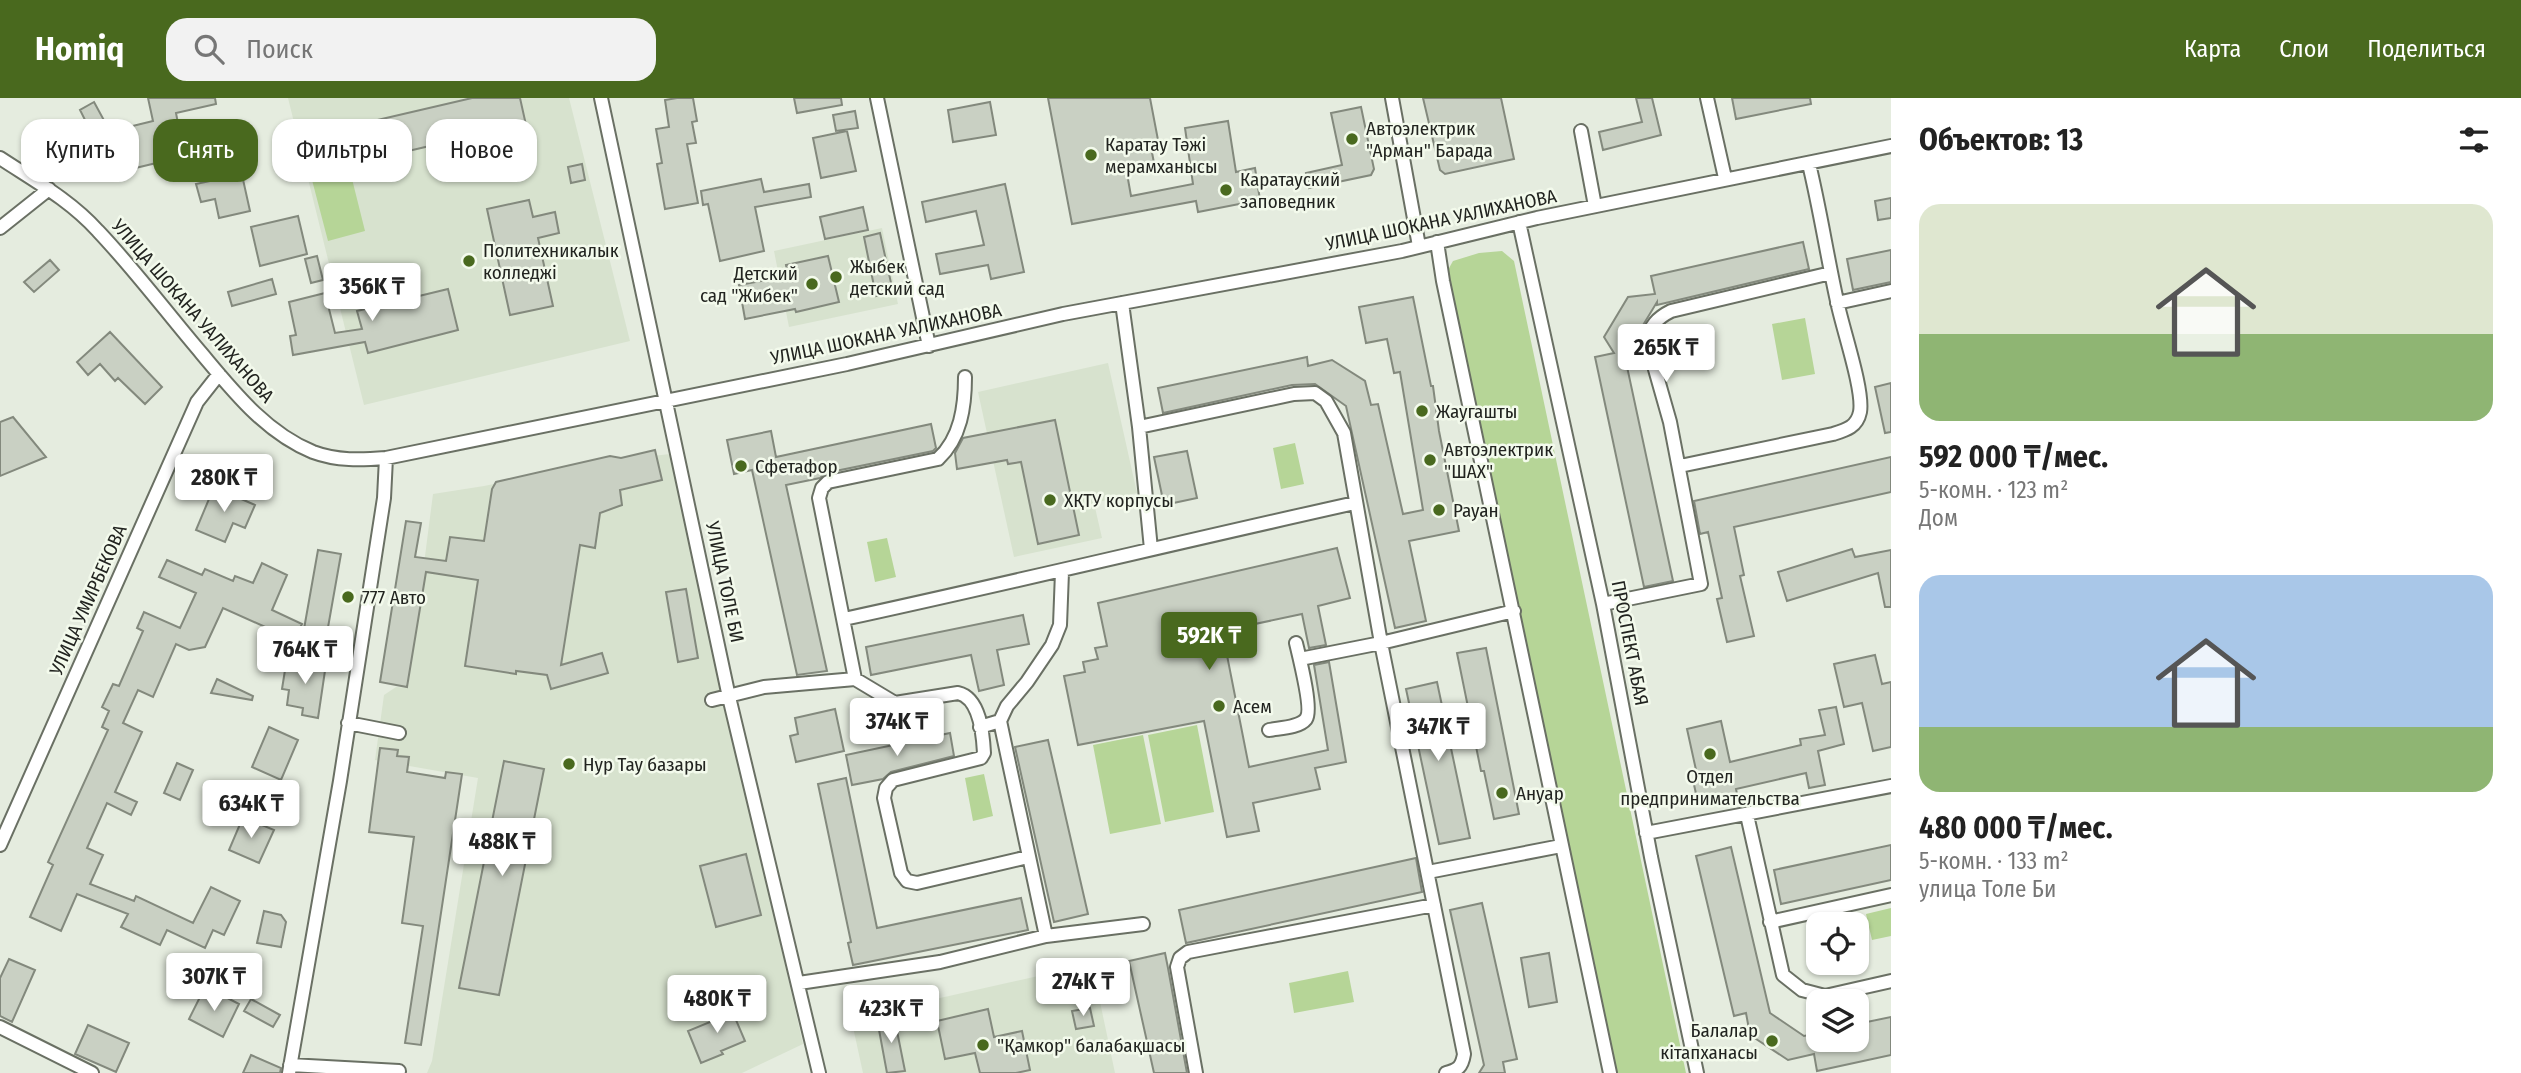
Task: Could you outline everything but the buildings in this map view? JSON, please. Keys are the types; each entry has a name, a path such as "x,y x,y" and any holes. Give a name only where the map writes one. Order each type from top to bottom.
{"street":[{"name":"УЛИЦА ТОЛЕ БИ","path":"601,98 729,697 819,1073"},
{"path":"877,98 929,346"},
{"path":"1392,98 1419,246"},
{"path":"1707,98 1725,178"},
{"path":"1581,131 1595,206"},
{"name":"УЛИЦА ШОКАНА УАЛИХАНОВА","path":"0,158 73,206 99,232 219,374 270,427 294,443 336,459 361,460 386,458 929,346 1063,314 1402,251 1519,222 1891,146"},
{"path":"1680,466 1833,434 1853,425 1858,419 1861,409 1859,392 1837,303 1809,164"},
{"path":"0,228 49,189"},
{"name":"ПРОСПЕКТ АБАЯ","path":"1519,222 1603,604 1646,833 1697,1073"},
{"path":"1437,242 1610,1073"},
{"path":"1603,604 1701,584 1680,466 1647,341 1650,330 1659,317 1687,307 1831,273"},
{"path":"1837,303 1891,291"},
{"path":"1122,303 1139,427 1151,548"},
{"name":"УЛИЦА УМИРБЕКОВА","path":"0,845 197,401 219,374"},
{"path":"855,679 819,498 822,488 828,482 938,459 951,442 961,420 965,404 965,377"},
{"path":"1139,427 1294,394 1315,393 1326,401 1344,433 1381,643 1464,1054 1462,1064 1456,1071 1446,1073"},
{"path":"386,458 384,498 340,781 290,1069 399,1070"},
{"path":"844,619 1062,572 1151,548 1355,503"},
{"path":"1046,936 1000,721 1007,706 1052,645 1060,625 1062,572"},
{"path":"1300,659 1381,643 1514,611"},
{"path":"1269,730 1296,725 1308,717 1296,643"},
{"path":"712,700 764,687 855,679 895,703 967,695 973,703 980,727 984,753 981,758 893,780 886,788 884,798 901,873 908,881 917,883 1028,857"},
{"path":"980,727 1000,721"},
{"path":"348,723 399,733"},
{"path":"1646,833 1891,786"},
{"path":"1747,815 1783,975 1802,990 1825,996 1891,981"},
{"path":"1428,872 1561,846"},
{"path":"1770,922 1891,895"},
{"path":"1196,1073 1177,967 1180,958 1188,952 1434,905"},
{"path":"799,983 940,962 1046,936 1143,924"},
{"path":"0,1027 92,1073"}],"shaded area":[{"name":"Политехникалык колледжі","path":"288,98 569,98 630,341 364,405 309,182 412,182 412,119 293,119"},
{"name":"Жыбек детский сад","path":"882,228 898,304 789,327 774,251"},
{"path":"1108,363 1137,493 1094,503 1102,538 1014,557 978,392"},
{"name":"Нур Тау базары","path":"670,454 803,1044 742,1073 427,1073 432,1061 478,778 375,760 384,695 396,687 408,688 433,494 609,461"},
{"name":"\"Қамкор\" балабақшасы","path":"1092,964 1115,1073 863,1073 851,1018"}],"green space":[{"path":"313,182 353,182 365,231 328,241"},
{"path":"1502,251 1514,261 1686,1073 1616,1073 1444,277 1453,261 1479,253"},
{"path":"1805,318 1815,374 1782,380 1772,324"},
{"path":"1295,443 1304,484 1281,489 1273,448"},
{"path":"887,538 896,577 875,582 867,542"},
{"path":"1197,725 1214,812 1165,822 1148,735"},
{"path":"1143,735 1161,824 1110,834 1093,745"},
{"path":"984,774 993,816 973,821 965,778"},
{"path":"1891,908 1891,936 1872,940 1869,913"},
{"path":"1348,971 1354,1002 1294,1013 1289,983"}],"place":[{"name":"Автоэлектрик \"Арман\" Барада","path":"1352,139"},
{"name":"Каратау Тәжі мерамханысы","path":"1091,155"},
{"name":"Каратауский заповедник","path":"1226,190"},
{"name":"Политехникалык колледжі","path":"469,261"},
{"name":"Жыбек детский сад","path":"836,277"},
{"name":"Детский сад \"Жибек\"","path":"812,284"},
{"name":"Жаугашты","path":"1422,411"},
{"name":"Автоэлектрик \"ШАХ\"","path":"1430,460"},
{"name":"Сфетафор","path":"741,466"},
{"name":"ХҚТУ корпусы","path":"1050,500"},
{"name":"Рауан","path":"1439,510"},
{"name":"777 Авто","path":"348,597"},
{"name":"Асем","path":"1219,706"},
{"name":"Отдел предпринимательства","path":"1710,754"},
{"name":"Нур Тау базары","path":"569,764"},
{"name":"Ануар","path":"1502,793"},
{"name":"Балалар кітапханасы","path":"1772,1041"},
{"name":"\"Қамкор\" балабақшасы","path":"983,1045"}]}
